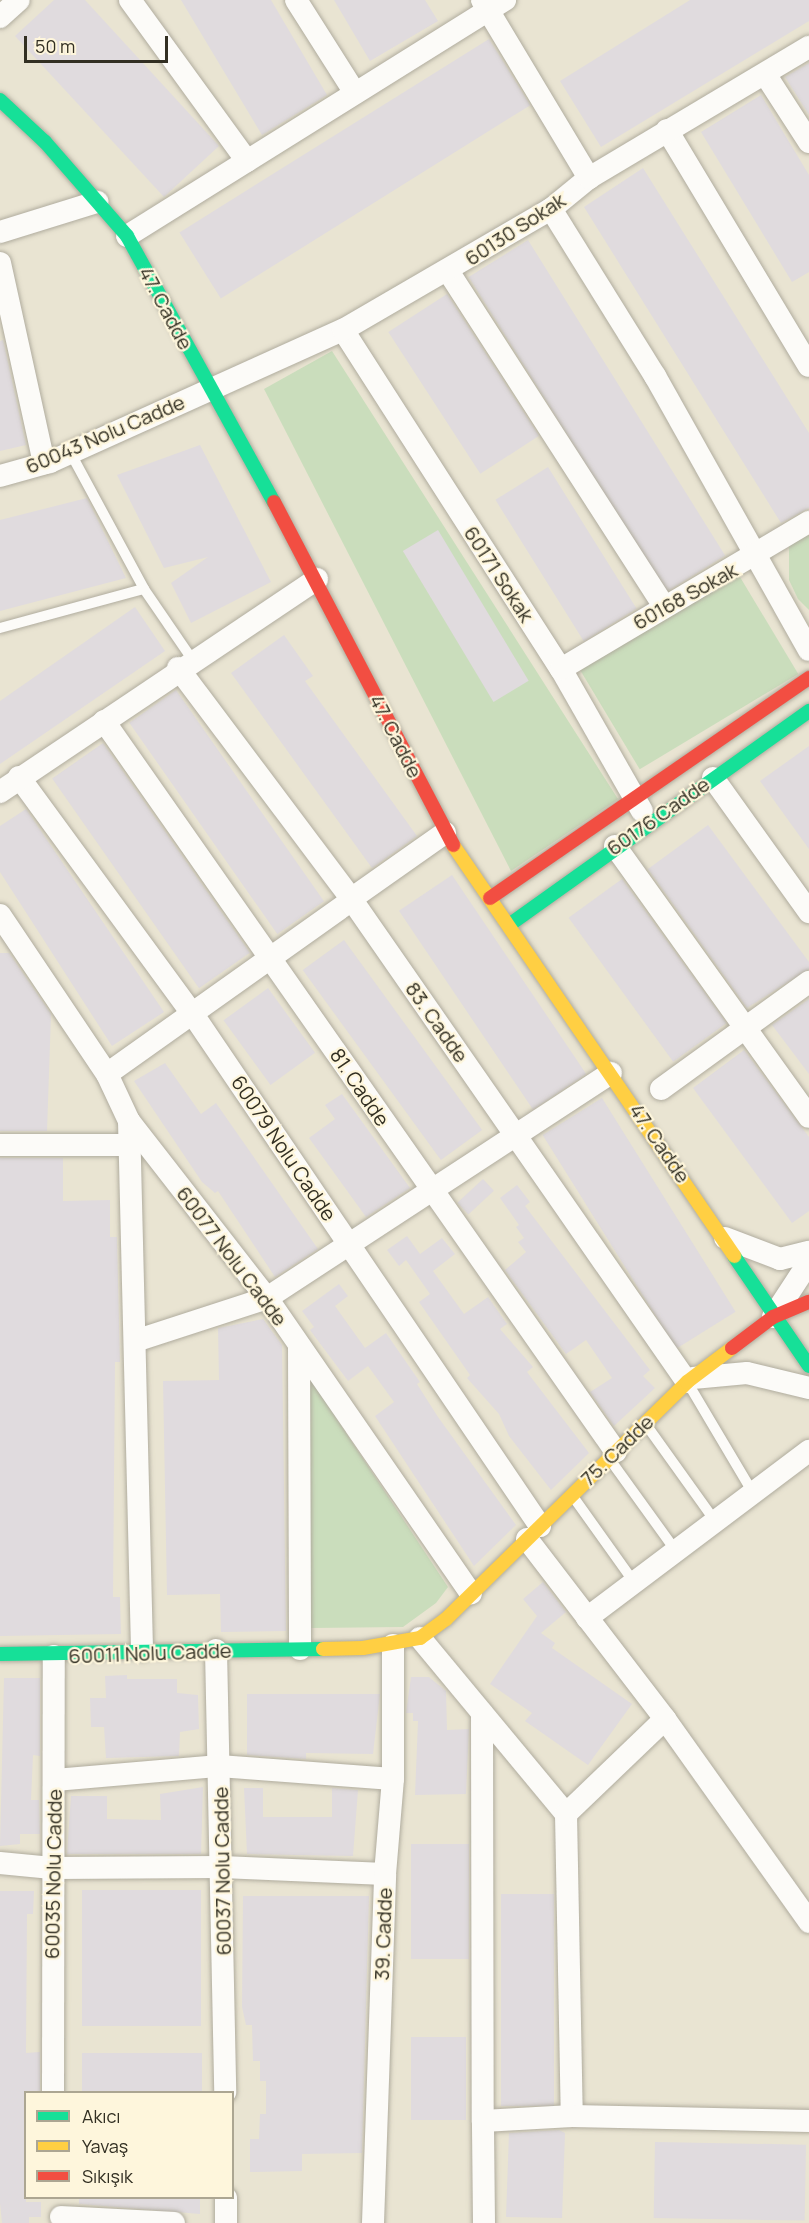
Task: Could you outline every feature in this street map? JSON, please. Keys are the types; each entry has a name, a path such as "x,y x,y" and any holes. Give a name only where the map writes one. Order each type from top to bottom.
{"street":[{"path":"0,16 20,0"},
{"path":"130,0 247,161"},
{"path":"296,0 355,93"},
{"path":"127,236 355,93 492,3 589,178"},
{"name":"60130 Sokak","path":"209,389 343,330 448,271 551,209 589,178 809,47"},
{"path":"765,74 809,142"},
{"name":"47. Cadde","path":"4,110 98,202 127,236 209,389 317,579 445,833 725,1238 773,1317 809,1366"},
{"path":"667,130 809,366"},
{"path":"0,232 98,202"},
{"path":"551,209 655,376 809,650"},
{"path":"0,262 44,463"},
{"path":"448,271 663,605"},
{"name":"60171 Sokak","path":"343,330 561,669 648,823"},
{"name":"60043 Nolu Cadde","path":"0,476 44,463 209,389"},
{"name":"60168 Sokak","path":"561,669 663,605 758,556 809,522"},
{"path":"0,792 185,664 317,579"},
{"name":"83. Cadde","path":"185,664 516,1137 690,1380"},
{"path":"490,898 636,800 809,678"},
{"name":"60176 Cadde","path":"510,925 615,846 809,711"},
{"name":"81. Cadde","path":"104,721 271,957 612,1455"},
{"name":"60079 Nolu Cadde","path":"19,777 192,1013 349,1244 587,1618 665,1719 809,1922"},
{"path":"712,778 809,912"},
{"path":"107,1074 445,833"},
{"path":"615,846 809,1117"},
{"name":"60077 Nolu Cadde","path":"0,915 107,1074 129,1121 267,1298 299,1348 471,1594"},
{"path":"661,1089 809,982"},
{"path":"135,1341 267,1298 516,1137 611,1072"},
{"path":"129,1121 142,1650"},
{"path":"0,1146 130,1145"},
{"path":"725,1238 780,1260 809,1252"},
{"path":"773,1317 809,1262"},
{"name":"75. Cadde","path":"420,1638 471,1594 690,1380 773,1317 809,1302"},
{"path":"299,1348 300,1649"},
{"path":"690,1380 747,1373 809,1388"},
{"path":"587,1618 809,1450"},
{"path":"420,1638 566,1814 572,2116"},
{"name":"60011 Nolu Cadde","path":"0,1654 54,1656 142,1650 300,1649 393,1645 420,1638"},
{"name":"39. Cadde","path":"374,2223 385,1874 393,1779 393,1645"},
{"name":"60037 Nolu Cadde","path":"216,1650 225,2091"},
{"name":"60035 Nolu Cadde","path":"53,2091 54,1656"},
{"path":"482,1713 484,2223"},
{"path":"566,1814 665,1719"},
{"path":"55,1780 219,1766 393,1779"},
{"path":"0,1863 52,1868 222,1867 385,1874"},
{"path":"483,2121 572,2116 809,2121"},
{"path":"226,2199 226,2223"},
{"path":"61,2212 174,2223"}],"lane":[{"path":"70,452 185,664"},
{"path":"0,628 144,589"},
{"path":"690,1380 753,1493"},
{"path":"645,1423 715,1521"},
{"path":"612,1455 676,1551"},
{"path":"572,1495 634,1582"}],"green space":[{"path":"332,351 618,799 511,871 264,389"},
{"path":"809,533 809,610 798,599 789,580 789,546"},
{"path":"737,572 798,674 640,769 578,667"},
{"path":"305,1371 448,1587 436,1603 403,1627 311,1628"}],"building":[{"path":"54,0 85,0 219,146 164,197 15,36"},
{"path":"181,0 271,0 327,95 262,135"},
{"path":"334,0 425,0 438,21 370,61"},
{"path":"690,0 809,0 809,21 601,147 560,81"},
{"path":"489,39 530,105 221,299 179,232"},
{"path":"809,63 809,115 785,77"},
{"path":"761,95 809,175 809,272 792,282 701,132"},
{"path":"643,168 809,433 809,508 781,523 584,207"},
{"path":"528,240 725,555 666,593 469,277"},
{"path":"447,294 539,436 480,474 388,332"},
{"path":"3,340 26,445 0,451 0,341"},
{"path":"200,445 271,582 191,623 171,583 208,557 164,568 117,475"},
{"path":"548,467 636,609 584,641 495,500"},
{"path":"87,498 126,578 0,611 0,520"},
{"path":"438,530 529,681 494,702 403,551"},
{"path":"135,607 165,651 0,764 0,701"},
{"path":"284,635 313,676 305,681 417,836 372,868 231,673"},
{"path":"176,690 324,901 277,934 129,723"},
{"path":"103,743 250,953 199,988 52,779"},
{"path":"809,746 809,849 760,781"},
{"path":"26,809 164,1012 112,1046 0,872 0,826"},
{"path":"708,825 809,962 809,969 747,1008 648,869"},
{"path":"452,875 586,1074 533,1110 399,911"},
{"path":"622,879 727,1023 673,1062 569,918"},
{"path":"344,940 482,1130 441,1160 303,970"},
{"path":"0,953 9,953 51,1014 47,1131 0,1131"},
{"path":"268,988 315,1053 271,1085 224,1020"},
{"path":"809,999 809,1074 772,1025"},
{"path":"744,1050 809,1137 809,1211 792,1223 693,1088"},
{"path":"165,1063 201,1114 216,1103 318,1249 275,1277 218,1191 215,1193 202,1182 134,1081"},
{"path":"342,1094 410,1188 366,1217 309,1138 335,1119 325,1105"},
{"path":"602,1098 736,1312 676,1349 543,1135"},
{"path":"0,1158 63,1158 63,1201 110,1200 110,1237 117,1237 120,1362 115,1362 113,1597 120,1597 121,1634 0,1636"},
{"path":"483,1179 494,1191 468,1215 457,1203"},
{"path":"517,1185 530,1202 525,1206 650,1370 643,1376 655,1388 614,1426 590,1392 612,1378 586,1340 566,1354 505,1270 526,1252 518,1242 524,1238 516,1227 519,1225 500,1198"},
{"path":"407,1236 420,1254 442,1238 455,1254 433,1271 464,1314 488,1297 507,1324 500,1329 533,1367 527,1372 589,1453 551,1490 509,1436 499,1414 467,1378 470,1375 419,1302 430,1294 406,1260 399,1266 387,1250"},
{"path":"339,1284 348,1296 335,1306 365,1348 386,1333 420,1382 417,1384 438,1417 516,1525 474,1566 375,1416 394,1402 368,1366 348,1381 310,1330 314,1327 302,1311"},
{"path":"263,1319 282,1345 286,1631 221,1632 220,1594 167,1595 163,1381 219,1380 218,1328"},
{"path":"543,1582 566,1612 541,1633 555,1643 552,1648 632,1704 588,1765 525,1721 532,1713 490,1684 537,1616 523,1599"},
{"path":"127,1675 127,1679 177,1679 177,1693 198,1695 199,1729 180,1732 179,1756 106,1758 104,1727 91,1727 90,1698 106,1698 105,1676"},
{"path":"411,1677 429,1677 446,1691 447,1730 469,1729 466,1794 415,1795 418,1721 413,1721 413,1713 406,1713"},
{"path":"4,1678 40,1678 40,1756 33,1755 31,1800 39,1800 40,1834 20,1834 20,1844 0,1846"},
{"path":"247,1694 380,1694 373,1754 306,1753 306,1759 247,1755"},
{"path":"203,1787 201,1854 67,1854 71,1796 107,1796 107,1819 161,1820 160,1794"},
{"path":"244,1788 263,1788 263,1817 332,1817 332,1788 358,1790 353,1856 247,1854"},
{"path":"411,1844 469,1844 469,1959 411,1959"},
{"path":"82,1890 201,1890 201,2026 82,2026"},
{"path":"0,1891 34,1891 33,1914 27,1914 26,2053 40,2052 40,2091 24,2091 24,2199 26,2202 41,2202 41,2217 29,2217 29,2223 2,2223 0,2203"},
{"path":"501,1894 554,1894 554,2106 501,2106"},
{"path":"243,1896 369,1896 362,2153 302,2154 302,2171 250,2172 250,2139 259,2139 260,2114 266,2114 266,2081 260,2081 260,2061 253,2061 252,2025 246,2025 242,2007"},
{"path":"411,2037 466,2037 466,2120 411,2120"},
{"path":"82,2053 202,2053 202,2091 82,2091"},
{"path":"559,2130 565,2133 562,2218 506,2217 509,2133"},
{"path":"655,2142 806,2145 805,2221 654,2218"},
{"path":"79,2199 200,2199 200,2214 79,2204"}],"traffic: fast":[{"path":"0,100 45,142 127,236 274,502"},
{"path":"509,925 809,711"},
{"path":"734,1256 809,1366"},
{"path":"0,1654 323,1649"}],"traffic: slow":[{"path":"453,845 734,1256"},
{"path":"323,1649 363,1648 420,1638 446,1619 687,1382 732,1348"}],"traffic: jam":[{"path":"274,502 453,845"},
{"path":"490,898 809,678"},
{"path":"732,1348 773,1317 809,1302"}]}
